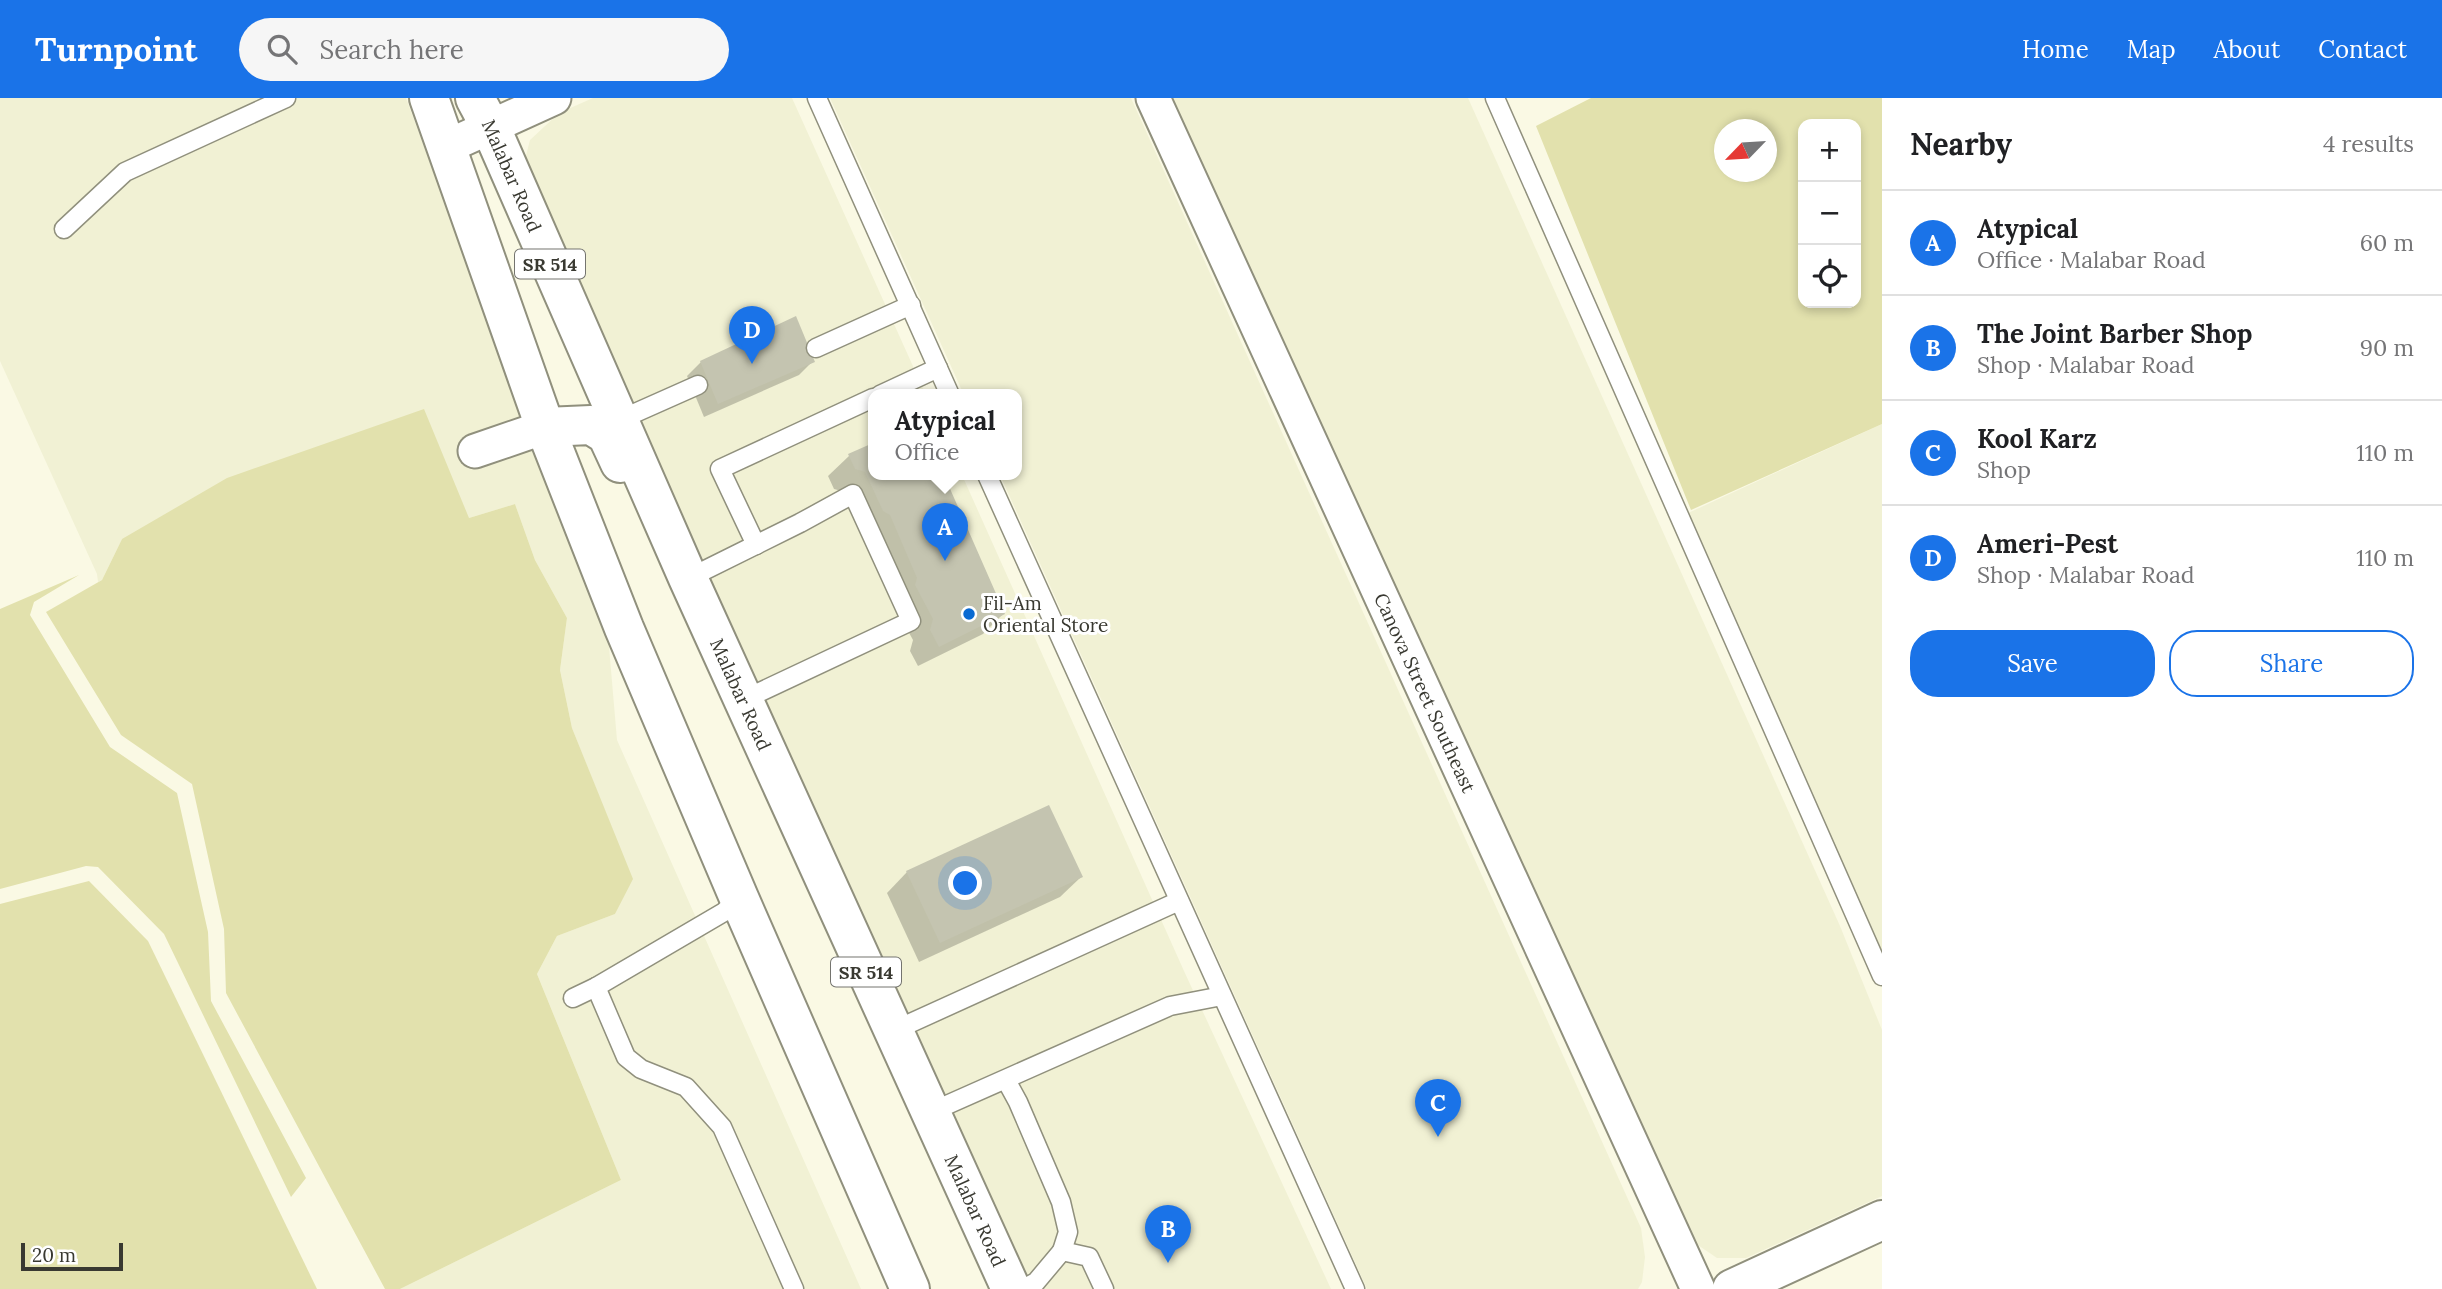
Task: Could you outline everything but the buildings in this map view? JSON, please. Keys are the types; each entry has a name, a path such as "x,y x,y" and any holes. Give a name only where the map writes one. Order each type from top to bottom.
{"main road":[{"name":"SR 514","path":"429,98 545,427 624,628 910,1289"},
{"name":"Malabar Road","path":"483,113 617,421 681,582 691,619 723,654 1011,1289"},
{"path":"545,427 591,425 607,435 681,582"},
{"path":"1732,1289 1882,1220"}],"street":[{"path":"446,146 483,113 554,98"},
{"name":"Canova Street Southeast","path":"1153,98 1698,1289"},
{"path":"475,451 545,427"}],"lane":[{"path":"64,229 125,173 286,98"},
{"path":"817,98 947,389"},
{"path":"1494,98 1882,976"},
{"path":"816,348 911,305"},
{"path":"893,389 938,368"},
{"path":"617,421 698,385"},
{"path":"756,545 720,470 868,400"},
{"path":"989,480 1354,1289"},
{"path":"681,582 853,494 911,621 743,700"},
{"path":"573,998 724,912 739,898"},
{"path":"893,1031 1179,901"},
{"path":"596,987 626,1057 641,1069 686,1087 722,1127 794,1289"},
{"path":"931,1112 1170,1006 1222,996"},
{"path":"1006,1080 1061,1202 1068,1232 1062,1251 1036,1282 1023,1289"},
{"path":"1062,1251 1089,1257 1104,1289"}],"shaded area":[{"path":"0,98 406,98 608,635 617,740 861,1289 400,1289 621,1180 537,974 557,936 615,914 632,879 572,728 560,670 567,618 535,560 515,504 469,518 122,539 102,580 98,582 97,574 0,361"},
{"path":"593,98 792,98 923,389 868,389 868,480 964,480 1184,971 1331,1289 1022,1289 520,179 530,140 559,113"},
{"path":"830,98 1131,98 1641,1228 1645,1257 1642,1282 1638,1289 1367,1289 1002,480 1022,480 1022,389 961,389"},
{"path":"1167,98 1468,98 1840,926 1882,1030 1882,1196 1746,1258 1717,1258 1686,1237"},
{"path":"1882,424 1882,956 1686,514"}],"green space":[{"path":"1591,98 1882,98 1882,424 1691,510 1536,126"},
{"path":"424,409 469,518 515,504 535,560 567,618 560,670 572,728 633,879 615,914 557,936 537,974 621,1180 400,1289 385,1289 226,993 224,929 192,784 121,735 46,612 102,580 122,539 227,478"},
{"path":"79,575 34,602 30,615 110,747 177,793 208,932 211,1001 306,1178 291,1197 164,934 98,867 86,866 0,889 0,609"},
{"path":"89,881 148,941 317,1289 0,1289 0,904"}],"place":[{"name":"Ameri-Pest","path":"752,364"},
{"name":"Atypical","path":"945,561"},
{"name":"Fil-Am Oriental Store","path":"969,614"},
{"name":"Kool Karz","path":"1438,1137"},
{"name":"The Joint Barber Shop","path":"1168,1263"}]}
